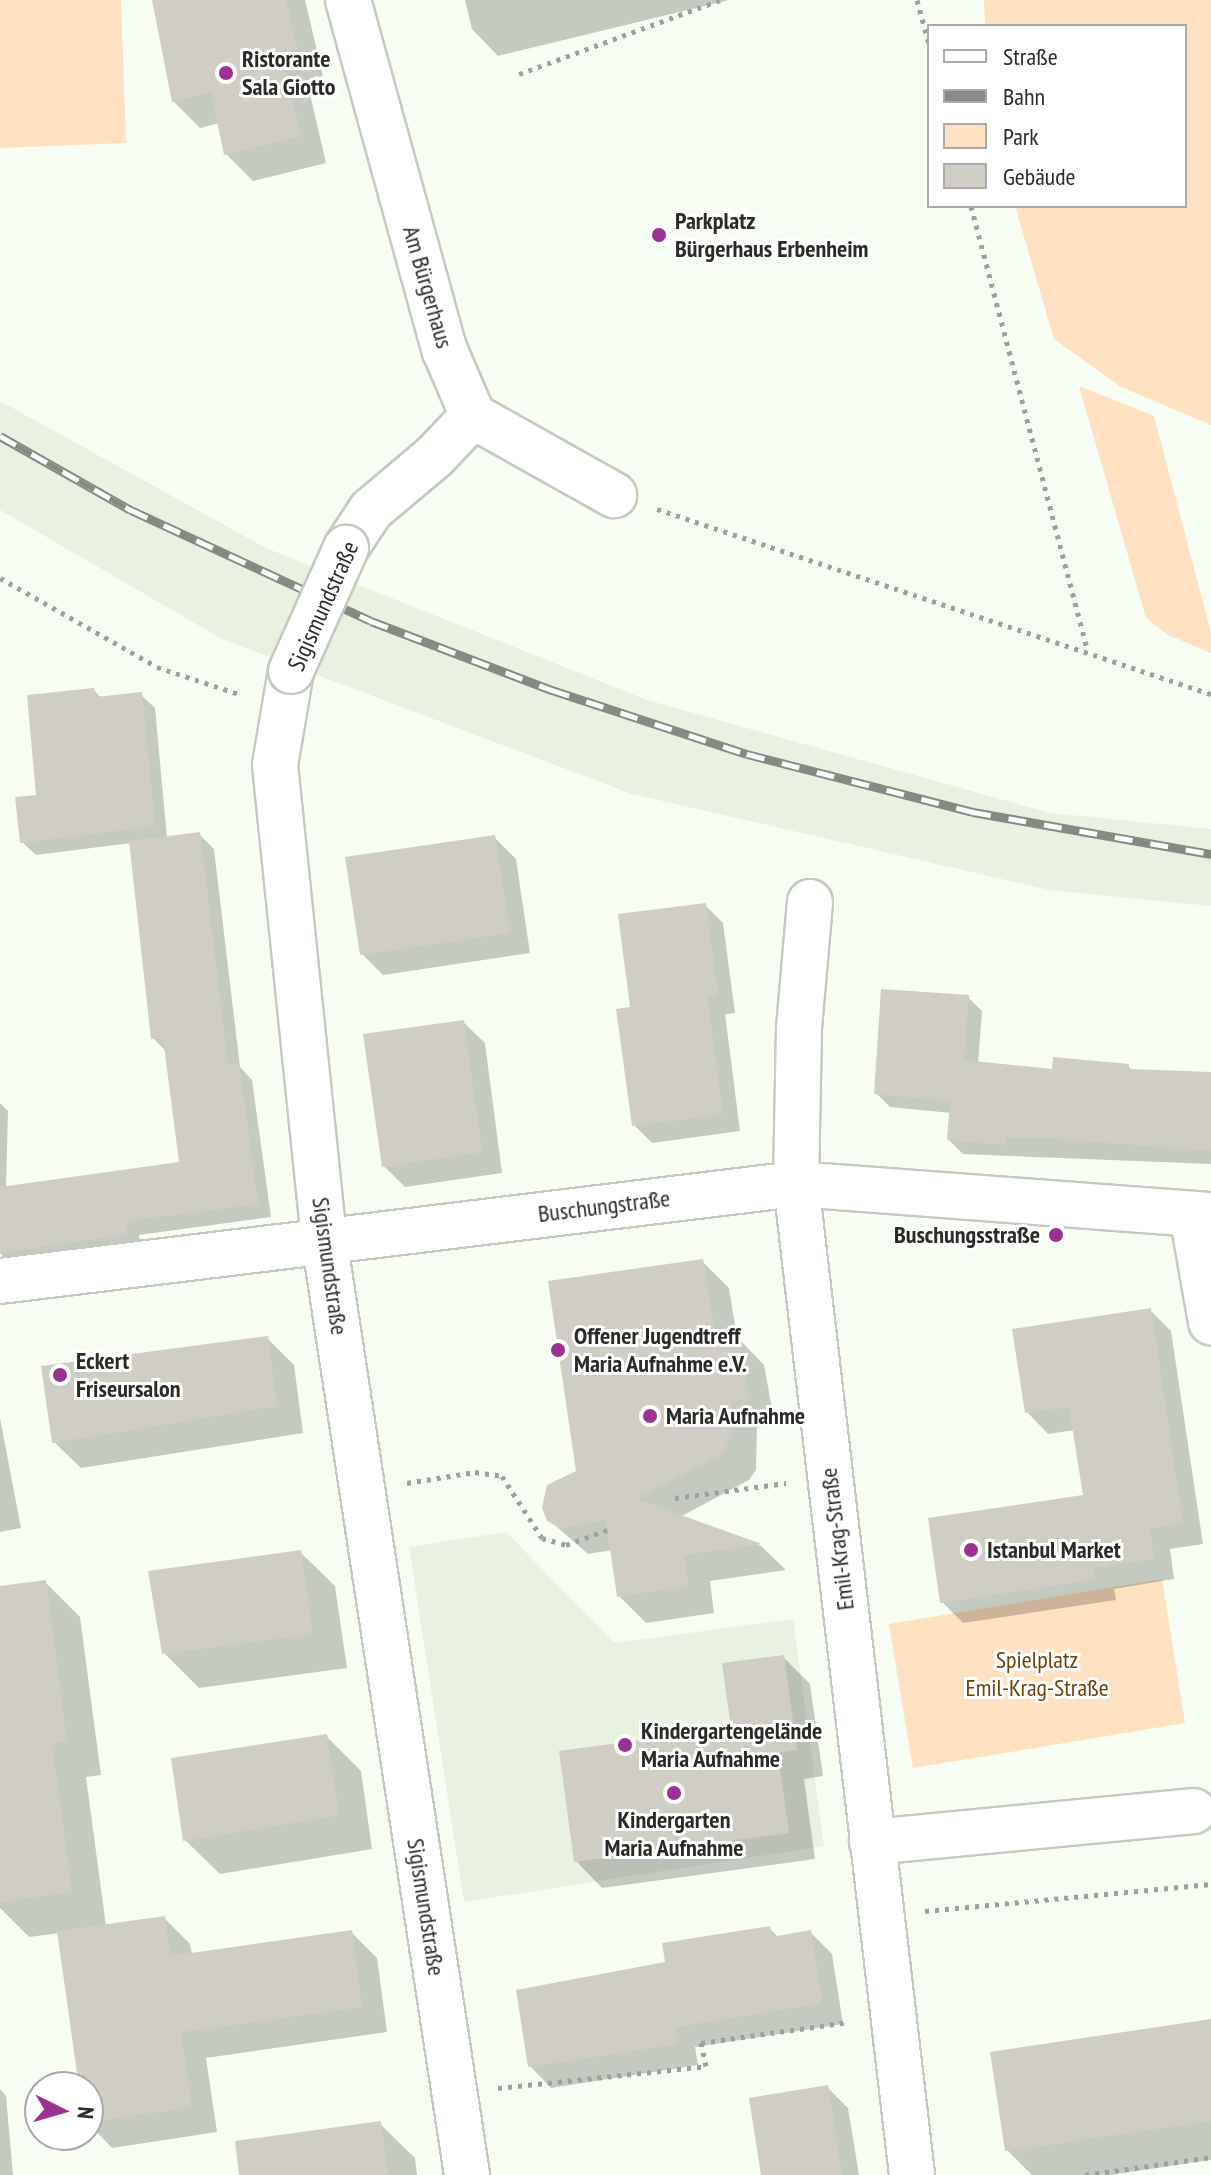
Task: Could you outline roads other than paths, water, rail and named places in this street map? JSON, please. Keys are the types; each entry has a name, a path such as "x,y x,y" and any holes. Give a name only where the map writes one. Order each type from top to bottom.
{"street":[{"name":"Am Bürgerhaus","path":"348,0 445,351 473,416"},
{"path":"473,416 614,495"},
{"name":"Sigismundstraße","path":"467,2175 324,1239 275,765 288,690 346,548 371,510 434,457 473,416"},
{"name":"Emil-Krag-Straße","path":"810,902 799,1027 796,1184 912,2175"},
{"name":"Buschungstraße","path":"0,1281 324,1239 796,1184 1202,1215"},
{"path":"1202,1215 1211,1322"},
{"path":"872,1842 1194,1811"}],"railway":[{"path":"0,436 131,510 371,621 552,690 747,754 973,812 1211,854"}],"place":[{"name":"Ristorante Sala Giotto","path":"226,73"},
{"name":"Parkplatz Bürgerhaus Erbenheim","path":"659,235"},
{"name":"Buschungsstraße","path":"1056,1235"},
{"name":"Offener Jugendtreff Maria Aufnahme e.V.","path":"558,1350"},
{"name":"Eckert Friseursalon","path":"60,1375"},
{"name":"Maria Aufnahme","path":"650,1416"},
{"name":"Istanbul Market","path":"971,1550"},
{"name":"Kindergartengelände Maria Aufnahme","path":"625,1745"},
{"name":"Kindergarten Maria Aufnahme","path":"674,1793"}],"park label":[{"name":"Spielplatz Emil-Krag-Straße","path":"1037,1674"}]}
